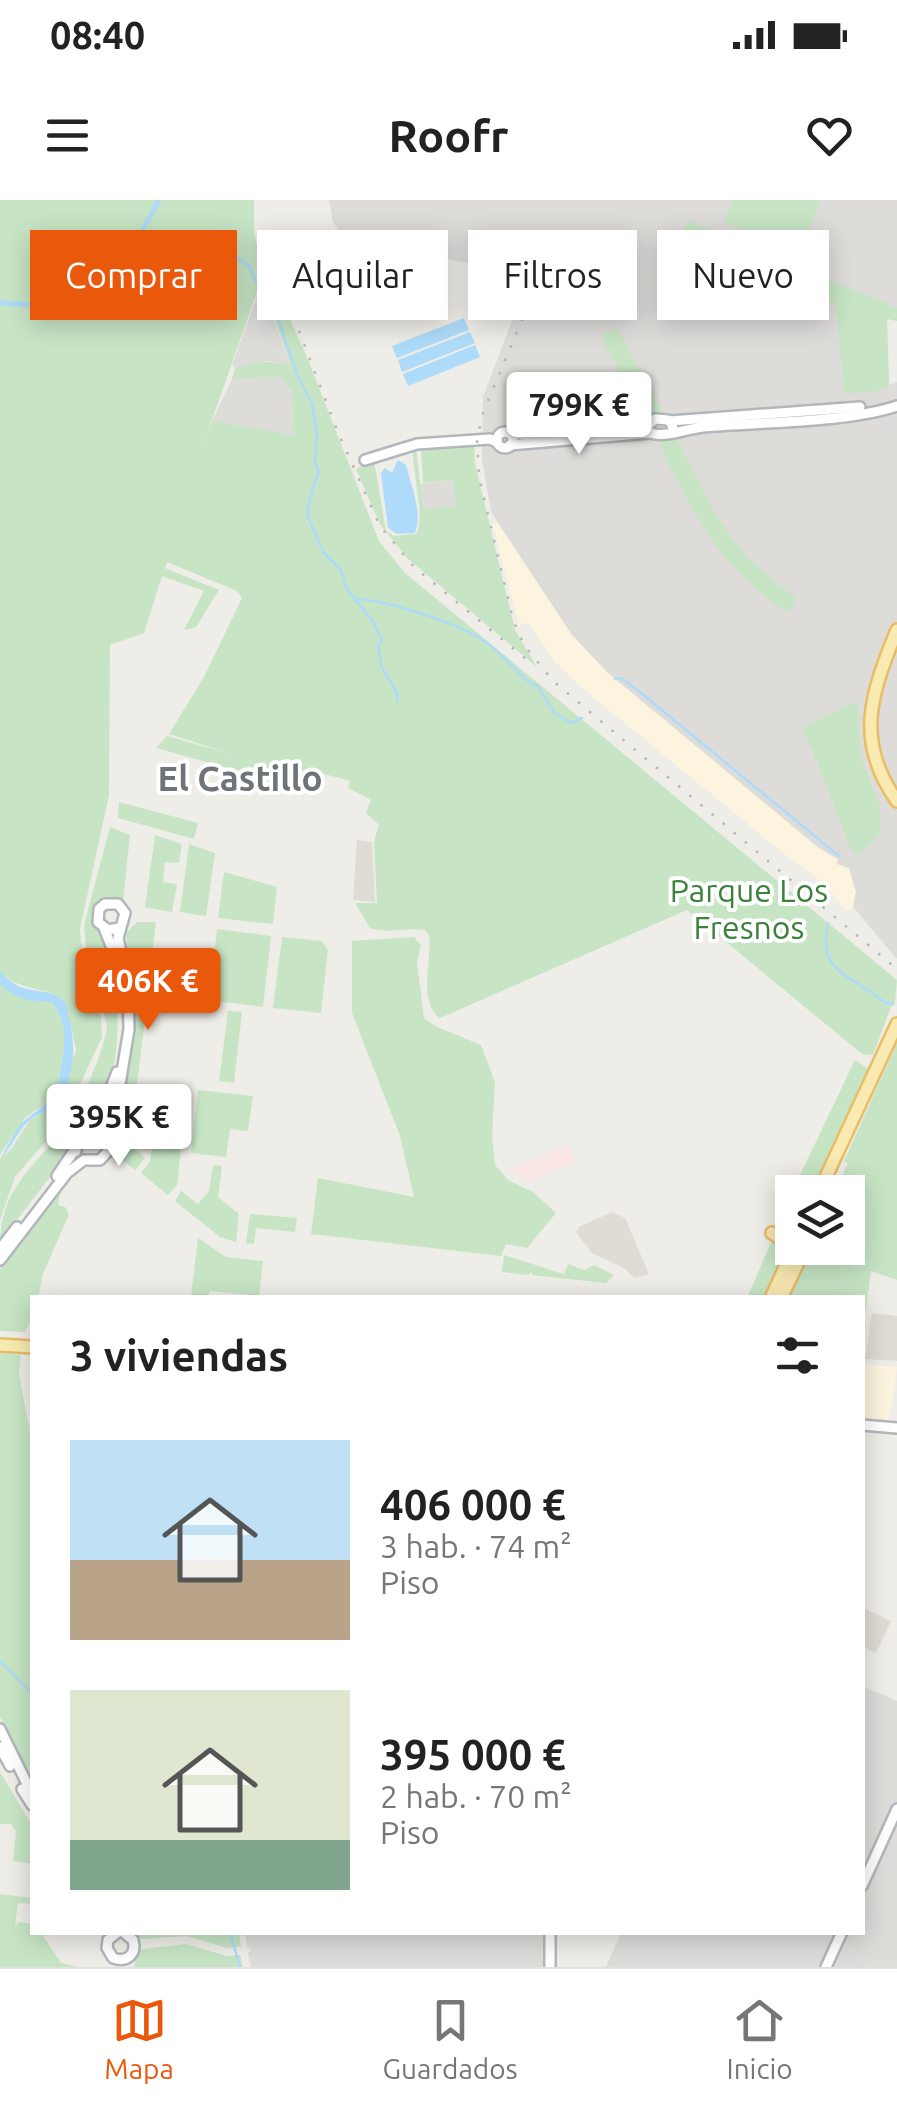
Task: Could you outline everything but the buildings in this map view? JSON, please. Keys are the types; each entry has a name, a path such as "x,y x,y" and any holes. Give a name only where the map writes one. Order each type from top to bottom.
{"main road":[{"path":"501,436 502,447 649,428 656,419 671,426 846,415 897,403"},
{"path":"382,448 417,440 649,428 658,436 671,426"},
{"path":"365,460 418,444 501,436"},
{"path":"897,630 873,692 870,722 873,754 897,801"},
{"path":"897,648 880,694 876,723 880,752 897,790"},
{"path":"874,777 897,811"},
{"path":"0,1260 67,1173 84,1160 97,1161 106,1156 110,1145 106,1126 126,1062 129,1028 128,984 118,938 125,920 124,910 110,902 98,914 120,971 124,1021 116,1077 96,1127"},
{"path":"104,928 119,928"},
{"path":"834,1168 897,1024"},
{"path":"830,1175 897,1038"},
{"path":"0,1250 75,1149 79,1133 96,1127 107,1134"},
{"path":"75,1149 84,1160"},
{"path":"778,1295 786,1265"},
{"path":"778,1295 792,1265"},
{"path":"0,1342 30,1345"},
{"path":"865,1425 897,1428"},
{"path":"0,1729 30,1790"},
{"path":"0,1746 30,1801"},
{"path":"865,1879 897,1810"},
{"path":"118,1935 108,1952 119,1963 130,1962 134,1944 122,1935"},
{"path":"552,1935 552,1967"},
{"path":"826,1967 841,1935"}],"shaded area":[{"path":"329,200 897,200 897,321 887,321 889,385 897,382 897,630 884,662 871,739 897,801 897,959 853,907 856,892 849,868 837,864 838,859 819,848 608,673 572,635 491,512 482,459 483,397 512,320 637,320 637,230 468,230 468,263 448,259 448,230 338,230"},
{"path":"257,297 257,320 274,320 290,366 268,361 235,368 232,365"},
{"path":"280,377 292,391 293,436 212,421 232,379"},
{"path":"454,480 456,506 422,510 420,484"},
{"path":"492,523 497,523 572,635 608,673 819,848 849,868 856,892 853,907 846,911 824,884 577,684 555,662 528,623 519,626"},
{"path":"897,648 897,790 880,752 876,723 880,694"},
{"path":"357,840 372,842 375,902 353,900"},
{"path":"569,1144 576,1161 531,1181 510,1170"},
{"path":"613,1212 625,1218 649,1274 634,1278 624,1268 592,1253 576,1232 580,1226"},
{"path":"872,1313 897,1316 897,1361 865,1359"},
{"path":"865,1364 897,1367 888,1427 865,1425"},
{"path":"865,1609 891,1621 876,1653 865,1648"},
{"path":"865,1687 897,1701 897,1967 606,1967 620,1935 865,1935"},
{"path":"245,1935 550,1935 550,1967 251,1967 251,1950"}],"green space":[{"name":"Parque Los Fresnos","path":"0,200 254,200 257,292 199,457 212,421 293,435 292,391 280,377 232,379 235,368 261,361 290,365 275,320 290,320 379,541 405,573 897,980 895,1003 873,1055 862,1054 687,910 440,1018 433,1011 427,991 429,935 425,930 370,928 355,903 377,903 374,841 379,825 366,813 371,800 348,788 350,781 317,772 314,782 284,773 281,782 273,781 275,774 248,766 246,773 156,748 167,736 231,754 169,734 204,677 242,598 237,591 167,562 165,568 219,590 196,627 184,630 204,591 162,576 144,633 110,645 109,795 80,929 101,1016 102,1037 63,1121 15,1177 0,1220 0,1159 29,1121 54,1106 76,1050 66,1003 53,994 0,976"},
{"path":"733,200 821,200 809,230 743,230 724,222"},
{"path":"692,222 711,230 684,230"},
{"path":"829,279 897,308 897,321 887,319 889,386 844,394 836,303 829,301"},
{"path":"614,329 662,411 660,415 642,414 602,339"},
{"path":"659,440 677,440 723,526 751,560 793,595 796,602 791,609 783,610 764,595 722,553 689,503"},
{"path":"474,445 515,630 537,667 407,558 380,524 356,469 374,460 386,531 394,536 416,534 420,518 413,449 416,448 423,510 456,505 453,480 423,483 421,448"},
{"path":"854,702 858,705 861,758 880,805 879,836 859,855 851,850 815,750 802,728"},
{"path":"119,802 198,823 194,839 118,818"},
{"path":"110,827 130,835 123,901 106,897 93,914 109,958 116,998 117,1040 110,1082 95,1119 78,1128 60,1164 0,1242 12,1194 67,1124 105,1037 107,1025 86,948 84,925"},
{"path":"155,835 182,844 179,863 165,862 163,882 177,884 172,912 145,907"},
{"path":"189,844 215,853 206,916 180,912"},
{"path":"224,872 277,887 273,924 218,918"},
{"path":"137,922 156,922 130,1145 145,1158 135,1170 113,1152 109,1127 128,1070 133,1012 126,933"},
{"path":"217,929 271,936 263,1007 209,1000"},
{"path":"282,937 322,941 328,950 321,1013 273,1008"},
{"path":"414,937 421,945 417,962 424,1018 481,1045 495,1082 495,1165 508,1180 533,1192 556,1213 527,1248 506,1244 501,1256 311,1234 318,1178 414,1197 400,1136 352,1013 352,941"},
{"path":"0,984 24,998 52,1002 64,1035 57,1095 25,1118 0,1155"},
{"path":"228,1011 242,1012 234,1083 219,1081"},
{"path":"897,1043 897,1280 871,1271 866,1309 865,1295 788,1295 799,1265 865,1265 865,1175 843,1175 848,1163 844,1161"},
{"path":"855,1060 868,1069 821,1175 800,1175"},
{"path":"198,1090 253,1096 248,1131 230,1129 226,1157 191,1153"},
{"path":"169,1128 183,1130 177,1185 168,1195 141,1173 150,1161 154,1131 168,1133"},
{"path":"213,1165 222,1166 218,1197 239,1214 236,1242 220,1237 175,1201 181,1191 198,1204 209,1191"},
{"path":"61,1186 58,1205 69,1214 43,1274 38,1295 30,1295 30,1321 25,1332 0,1331 0,1268"},
{"path":"250,1214 297,1218 295,1232 256,1228 254,1244 246,1243"},
{"path":"198,1238 226,1257 263,1261 259,1295 210,1291 209,1295 191,1295"},
{"path":"773,1238 775,1265 780,1265 766,1295 748,1295"},
{"path":"504,1255 564,1274 568,1264 584,1270 594,1265 614,1275 606,1283 532,1272 502,1272"},
{"path":"0,1353 21,1355 19,1373 30,1434 30,1782 0,1717"},
{"path":"0,1772 30,1822 30,1864 13,1861 16,1831 11,1824 0,1824"},
{"path":"0,1894 30,1898 30,1904 18,1903 15,1926 19,1922 30,1924 30,1935 42,1935 61,1963 78,1967 0,1967"},
{"path":"136,1935 239,1935 241,1947 227,1948 187,1936 142,1939"},
{"path":"186,1944 227,1956 240,1955 243,1967 134,1967 142,1949"}],"water":[{"path":"464,318 469,330 397,358 392,346"},
{"path":"470,332 475,343 402,372 398,360"},
{"path":"475,345 480,357 408,386 403,374"},
{"path":"398,460 406,465 415,499 415,533 397,534 388,528 381,473 385,468 392,473"},
{"path":"0,972 20,987 51,993 66,1003 73,1055 69,1079 56,1103 25,1125 0,1159 20,1124 57,1095 64,1035 52,1002 12,993 0,984"}],"waterway":[{"path":"142,230 159,200"},
{"path":"25,306 96,246 127,239 218,245 249,266 256,282 270,297 312,405 319,473 307,515 323,552 341,570 346,588 374,623 382,640 378,645 382,668 398,701"},
{"path":"0,303 30,304"},
{"path":"356,599 403,608 472,634 538,686 554,713 571,723 582,718"},
{"path":"615,679 621,678 641,693 839,856"},
{"path":"828,923 827,953 833,964 884,1002 893,1004"},
{"path":"0,1661 30,1692"},
{"path":"231,1935 240,1967"}],"railway":[{"path":"295,320 337,430 380,526 414,567 526,659"},
{"path":"522,320 483,413 477,440 479,477 513,620 524,645 553,681 897,969"}],"district":[{"name":"El Castillo","path":"240,778"}]}
